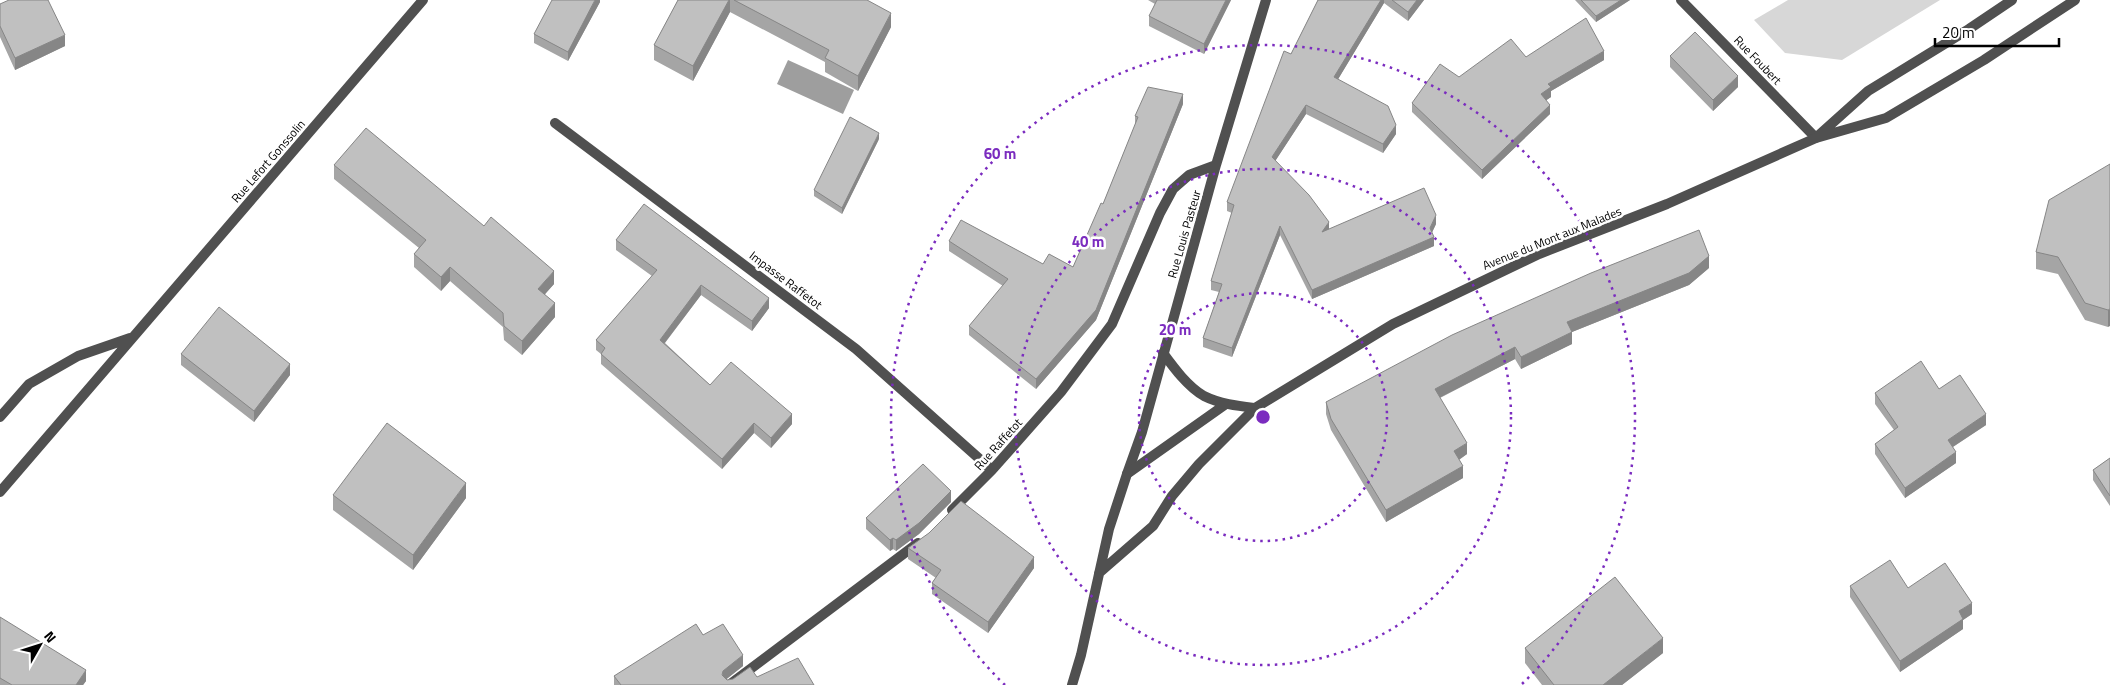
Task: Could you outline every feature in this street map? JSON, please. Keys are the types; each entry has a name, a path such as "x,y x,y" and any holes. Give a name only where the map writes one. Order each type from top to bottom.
{"street":[{"name":"Rue Lefort Gonssolin","path":"0,492 423,0"},
{"name":"Rue Louis Pasteur","path":"1127,474 1142,432 1216,165 1266,0"},
{"name":"Rue Foubert","path":"1681,0 1816,138"},
{"name":"Avenue du Mont aux Malades","path":"1816,138 1868,91 2012,0"},
{"name":"Avenue du Mont aux Malades","path":"1099,573 1153,526 1172,496 1188,476 1255,408 1393,324 1539,254 1667,204 1816,138 1886,118 1984,60 2075,0"},
{"name":"Impasse Raffetot","path":"555,123 856,348 992,470"},
{"name":"Rue Raffetot","path":"944,518 992,470 1061,392 1112,324 1134,278 1160,213 1173,189 1189,175 1216,165"},
{"path":"0,417 29,384 78,356 131,338"},
{"path":"1163,353 1179,374 1204,396 1226,404 1255,408"},
{"path":"1072,685 1081,656 1109,529 1127,474 1226,404"},
{"path":"729,685 924,539"}],"shaded area":[{"path":"1788,0 1940,0 1842,60 1785,53 1754,20"},
{"path":"788,60 854,90 843,114 777,84"}],"building":[{"path":"9,0 48,0 65,35 15,58 0,26 0,4"},
{"path":"552,0 595,0 568,52 534,34"},
{"path":"678,0 729,0 693,66 654,45"},
{"path":"734,0 867,0 891,13 858,76 825,58 829,50"},
{"path":"1157,0 1226,0 1204,44 1149,16"},
{"path":"1318,0 1381,0 1334,77 1388,106 1396,125 1383,144 1306,105 1272,157 1309,195 1329,222 1322,232 1424,188 1436,215 1430,228 1434,237 1312,290 1280,226 1232,348 1203,338 1222,284 1211,281 1234,205 1227,202 1284,51 1291,54"},
{"path":"1392,0 1417,0 1408,12"},
{"path":"1581,0 1621,0 1596,16"},
{"path":"1586,18 1604,51 1548,84 1551,87 1541,94 1550,105 1482,170 1412,103 1440,64 1459,77 1511,39 1526,57"},
{"path":"1695,32 1738,76 1713,100 1670,56"},
{"path":"1148,87 1183,94 1096,310 1036,379 969,326 1008,279 949,241 961,220 1043,264 1049,254 1073,267 1101,203 1103,204 1138,117 1135,116"},
{"path":"850,117 879,133 842,208 814,190"},
{"path":"366,128 484,226 491,217 554,271 538,289 555,303 522,341 504,326 503,313 450,267 441,277 414,254 426,240 334,165"},
{"path":"2110,164 2110,309 2108,310 2085,303 2058,257 2036,252 2049,200"},
{"path":"644,204 769,298 752,321 701,285 660,340 710,385 731,362 792,414 771,438 754,423 722,459 601,354 605,348 596,340 657,270 616,240"},
{"path":"1699,230 1709,256 1689,273 1567,322 1572,332 1521,357 1515,347 1435,389 1467,443 1454,451 1463,466 1386,510 1331,419 1326,402 1452,335 1591,273"},
{"path":"219,307 290,364 254,411 181,354"},
{"path":"1921,361 1939,389 1960,375 1986,414 1948,440 1956,452 1905,488 1875,444 1898,427 1875,393"},
{"path":"387,423 466,483 413,555 333,495"},
{"path":"2110,458 2110,496 2093,470"},
{"path":"923,464 951,491 919,523 896,540 893,538 890,540 866,518"},
{"path":"961,501 1034,557 988,622 932,583 941,570 908,548 929,533"},
{"path":"1890,560 1908,588 1945,563 1972,603 1959,611 1963,619 1900,661 1850,586"},
{"path":"1615,577 1663,638 1603,685 1554,685 1525,648"},
{"path":"0,617 86,670 76,685 12,685 0,678"},
{"path":"696,624 703,635 723,624 743,655 723,671 722,675 727,680 733,679 750,667 757,677 798,658 814,685 621,685 614,676"}]}
